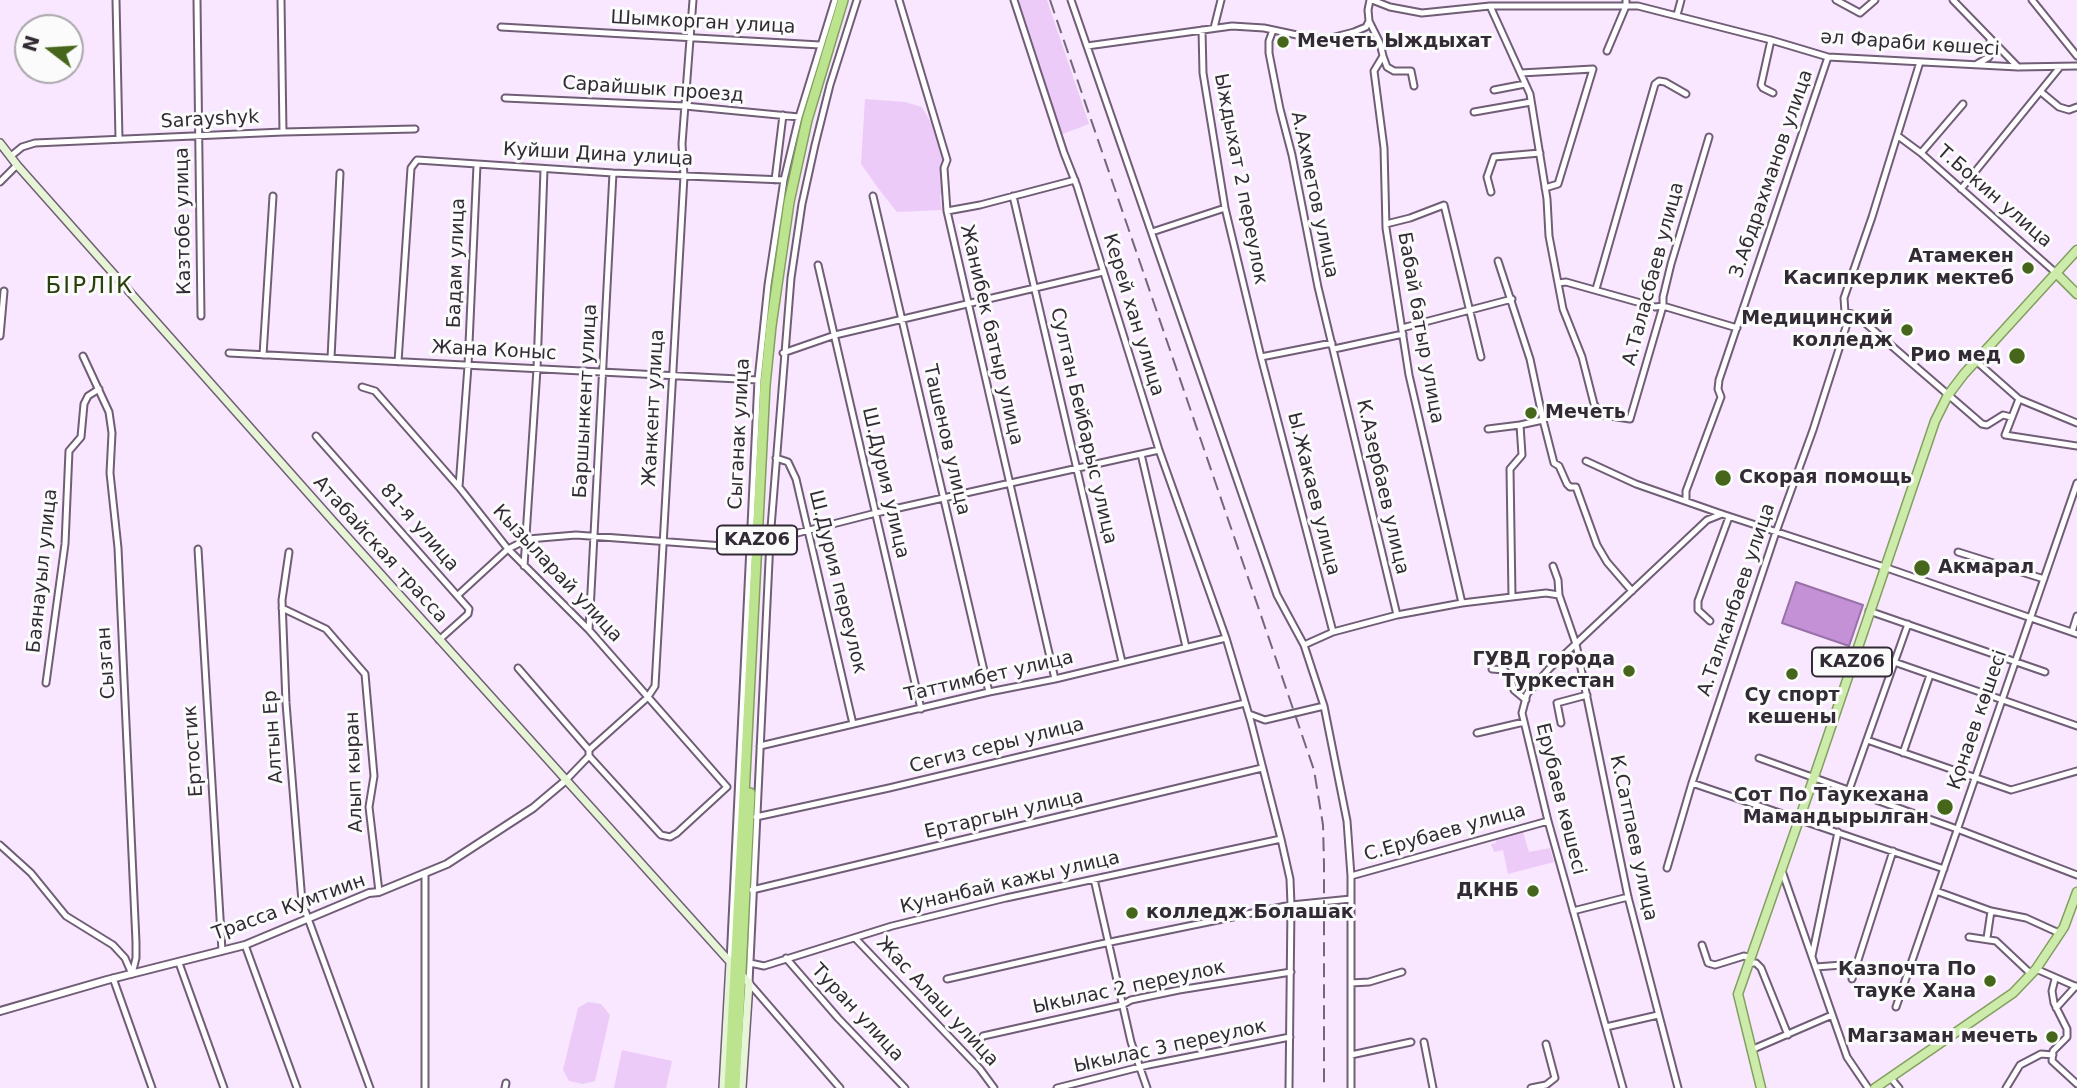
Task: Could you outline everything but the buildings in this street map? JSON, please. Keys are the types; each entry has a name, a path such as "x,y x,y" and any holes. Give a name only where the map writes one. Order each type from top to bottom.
{"highway":[{"name":"KАZ06","path":"729,1088 776,326 794,203 812,121 846,0"},
{"name":"KАZ06","path":"735,1088 736,968"}],"main road":[{"name":"Атабайская трасса","path":"0,143 439,640 749,983"},
{"name":"KАZ06","path":"1762,1088 1738,994 1935,421 1948,395 1976,361 2077,250"},
{"name":"Т.Бокин улица","path":"2056,272 2077,294"},
{"path":"1875,1088 1997,1006 2034,972 2059,933 2077,892"},
{"path":"723,1088 736,968"},
{"path":"742,1088 749,983"}],"street":[{"path":"116,0 119,139"},
{"name":"Казтобе улица","path":"197,0 201,316"},
{"path":"281,0 283,132"},
{"name":"Жанкент улица","path":"647,698 655,686 684,176 682,144 693,0"},
{"name":"Сыганак улица","path":"736,968 758,380 768,285 785,180 799,117 835,0"},
{"path":"840,1088 749,983 770,540 791,278 802,204 830,85 857,0"},
{"name":"Жанибек батыр улица","path":"899,0 947,160 944,168 947,211 1055,678"},
{"name":"Керей хан улица","path":"1014,0 1159,450 1226,638 1281,839 1290,879 1291,905 1289,1088"},
{"path":"1070,0 1277,595 1304,645 1324,706 1347,821 1351,876 1351,1088"},
{"path":"1214,28 1222,0"},
{"path":"1371,0 1369,21 1380,43 1387,67 1394,71 1410,71 1414,86"},
{"name":"әл Фараби көшесі","path":"1371,0 1422,13 1522,3 1626,3 1828,57 2018,67 2077,66"},
{"path":"1474,8 1475,0"},
{"path":"1676,15 1681,0"},
{"path":"1836,0 1860,13 1875,0"},
{"path":"1953,0 2018,67"},
{"path":"2032,0 2077,56"},
{"path":"1607,51 1626,3"},
{"path":"1490,6 1521,73 1531,102 1558,283 1566,282 1596,289 1737,328"},
{"path":"1087,46 1232,26 1326,39 1366,27 1369,21"},
{"name":"Шымкорган улица","path":"501,27 820,45"},
{"name":"Ыждыхат 2 переулок","path":"1202,30 1203,73 1225,208 1256,333"},
{"name":"А.Ахметов улица","path":"1273,30 1269,41 1272,75 1292,155 1315,275 1338,367"},
{"path":"1771,40 1761,85 1773,93"},
{"path":"1976,65 1989,57 1992,47 1990,40"},
{"name":"Бабай батыр улица","path":"1383,57 1374,71 1384,148 1385,224 1409,375 1462,603"},
{"name":"З.Абдрахманов улица","path":"1686,500 1686,491 1721,397 1719,380 1828,57"},
{"name":"А.Талканбаев улица","path":"1667,868 1692,783 1846,327 1844,298 1920,62"},
{"path":"1961,189 2060,67"},
{"path":"1521,73 1593,69 1559,184 1545,188"},
{"path":"1596,289 1655,84 1658,81 1665,82 1686,94"},
{"path":"1494,90 1525,84"},
{"path":"2041,92 2059,107 2069,110 2077,107"},
{"name":"Сарайшык проезд","path":"505,98 685,106 799,117"},
{"path":"1474,112 1531,102"},
{"name":"Т.Бокин улица","path":"1921,153 1963,104"},
{"path":"775,180 783,115"},
{"name":"Sarayshyk","path":"11,156 22,147 35,143 415,129"},
{"name":"Т.Бокин улица","path":"1898,136 1921,153 2056,272"},
{"name":"А.Таласбаев улица","path":"1558,283 1563,309 1582,357 1594,404 1599,412 1630,419 1663,306 1671,264 1709,137"},
{"path":"1491,192 1487,177 1494,156 1540,153"},
{"name":"Куйши Дина улица","path":"398,362 411,165 417,160 613,173 785,180"},
{"path":"0,182 17,165"},
{"name":"Бадам улица","path":"459,487 468,366 477,165"},
{"path":"524,566 528,539 537,369 544,169"},
{"path":"331,358 340,173"},
{"name":"Баршынкент улица","path":"589,630 613,173"},
{"path":"947,211 1074,180"},
{"path":"263,355 272,196"},
{"name":"Ташенов улица","path":"873,196 989,691"},
{"name":"Султан Бейбарыс улица","path":"1013,196 1122,662"},
{"path":"1385,224 1444,205 1480,357"},
{"path":"1152,232 1225,208"},
{"path":"1498,261 1530,359 1553,463 1559,466 1567,484 1576,487 1597,545 1607,562 1632,591"},
{"name":"Ш.Дурия улица","path":"818,265 922,709"},
{"path":"783,353 835,335 1103,272"},
{"path":"0,336 4,291"},
{"path":"1261,357 1333,346 1402,331 1512,299"},
{"path":"1845,312 1856,315 1982,424 1987,425 2003,415 2011,417"},
{"name":"Ы.Жакаев улица","path":"1256,333 1333,632"},
{"name":"Жана Коныс","path":"229,353 758,380"},
{"name":"Сызган","path":"83,356 109,412 112,433 110,473 118,548 136,942 132,974"},
{"path":"1976,361 2020,399 2077,423"},
{"name":"К.Азербаев улица","path":"1338,367 1397,615"},
{"name":"Кызыларай улица","path":"362,387 375,391 459,487 508,549 589,630 727,787 670,837 662,835 589,753"},
{"name":"Баянауыл улица","path":"46,683 65,544 69,451 81,437 84,404 88,396 99,389"},
{"path":"2020,399 2005,432 2008,437 2077,446"},
{"path":"1488,429 1543,420"},
{"path":"1512,597 1510,469 1522,455 1520,425"},
{"name":"81-я улица","path":"316,436 470,609 468,614 439,640"},
{"path":"770,540 876,513 1159,450"},
{"path":"1141,454 1186,648"},
{"name":"Ш.Дурия переулок","path":"776,458 788,462 792,468 853,724"},
{"path":"1586,461 1636,484 1729,517 2074,633 2077,616"},
{"name":"Қонаев көшесі","path":"1896,1007 2077,484"},
{"name":"Ерубаев көшесі","path":"1623,1088 1548,821 1522,713 1527,694 1549,669 1707,520 1722,514"},
{"path":"1710,621 1698,610 1698,601 1729,517"},
{"path":"458,595 508,549 528,539 576,535 750,548"},
{"name":"Ертостик","path":"198,549 222,951"},
{"name":"Алтын Ер","path":"289,552 282,608 286,703 302,902 370,1088"},
{"path":"1958,552 2044,579"},
{"name":"К.Сатпаев улица","path":"1553,566 1559,595 1576,644 1628,897 1678,1088"},
{"path":"1304,645 1333,632 1397,615 1462,603 1546,593 1559,595"},
{"name":"Алып кыран","path":"282,608 326,629 365,674 374,776 369,807 379,892"},
{"path":"1870,611 2045,672"},
{"path":"1849,790 1908,624"},
{"name":"Таттимбет улица","path":"760,746 1226,638"},
{"path":"1894,662 2077,726"},
{"path":"519,668 589,753"},
{"path":"1492,669 1503,670 1510,677 1514,690 1526,700"},
{"path":"1903,753 1930,675"},
{"path":"1561,723 1557,703 1587,695"},
{"path":"565,781 589,753 647,698"},
{"name":"Сегиз серы улица","path":"756,817 1245,703"},
{"path":"1248,714 1265,720 1324,706"},
{"path":"1478,733 1524,722"},
{"path":"1867,740 2011,790 2077,771"},
{"path":"1759,758 2077,875"},
{"name":"Ертаргын улица","path":"752,890 1262,768"},
{"name":"Трасса Кумтиин","path":"0,1011 113,978 245,945 379,892 447,864 533,808 565,781"},
{"path":"1692,783 1944,869"},
{"name":"С.Ерубаев улица","path":"1351,876 1548,821"},
{"path":"1812,957 1838,832"},
{"name":"Кунанбай кажы улица","path":"750,964 764,965 920,919 1281,839"},
{"path":"0,845 31,873 66,916 113,945 125,958 132,974"},
{"path":"1852,979 1893,852"},
{"path":"1782,870 1847,1057 1868,1088"},
{"path":"425,873 425,1088"},
{"path":"1094,879 1122,1005 1147,1088"},
{"path":"1936,891 1991,911 2026,918 2059,933"},
{"path":"1573,911 1628,897"},
{"path":"947,979 1108,942 1291,905 1351,899"},
{"path":"1987,938 1991,911"},
{"path":"1969,937 1996,941 2034,972 2076,987 2056,1008"},
{"name":"Жас Алаш улица","path":"855,938 995,1088"},
{"path":"245,945 297,1088"},
{"path":"1702,945 1708,963 1715,965 1744,956 1761,968 1788,1035"},
{"name":"Туран улица","path":"786,958 838,1018 905,1088"},
{"path":"179,963 224,1088"},
{"path":"1816,967 1855,964"},
{"name":"Ыкылас 2 переулок","path":"978,1043 983,1037 1122,1005 1131,1000 1291,972"},
{"path":"1351,983 1369,982 1402,972"},
{"path":"113,978 152,1088"},
{"path":"2055,979 2052,991 2056,1008 2067,1029 2067,1037 2053,1051 2052,1061 2077,1084"},
{"path":"1606,1027 1658,1015"},
{"path":"1751,1050 1832,1015"},
{"name":"Ыкылас 3 переулок","path":"1057,1088 1290,1037"},
{"path":"1352,1055 1411,1042"},
{"path":"1424,1042 1433,1088"},
{"path":"1531,1088 1546,1084 1555,1077 1546,1044"},
{"path":"2006,1088 2020,1065 2041,1054 2053,1055"},
{"path":"1890,1077 1899,1088"}],"shaded area":[{"path":"1016,0 1047,0 1089,124 1060,135"},
{"path":"865,99 905,102 922,107 934,128 943,160 944,188 940,196 942,210 897,212 861,164"},
{"path":"1796,582 1863,605 1849,646 1782,623"},
{"path":"1523,832 1529,852 1550,848 1554,862 1508,874 1503,850 1494,852 1491,844 1496,843 1496,839"},
{"path":"588,1002 601,1004 610,1015 595,1081 583,1084 569,1081 563,1070 578,1008"},
{"path":"622,1050 672,1061 666,1088 614,1088"}],"railway":[{"path":"1050,0 1314,770 1323,825 1324,1088"}],"place":[{"name":"Мечеть Ыждыхат","path":"1283,42"},
{"name":"Атамекен Касипкерлик мектеб","path":"2028,268"},
{"name":"Медицинский колледж","path":"1907,330"},
{"name":"Рио мед","path":"2017,356"},
{"name":"Мечеть","path":"1531,413"},
{"name":"Скорая помощь","path":"1723,478"},
{"name":"Акмарал","path":"1922,568"},
{"name":"ГУВД города Туркестан","path":"1629,671"},
{"name":"Су спорт кешены","path":"1792,674"},
{"name":"Сот По Таукехана Мамандырылган","path":"1945,807"},
{"name":"ДКНБ","path":"1533,891"},
{"name":"колледж Болашак","path":"1132,913"},
{"name":"Казпочта По тауке Хана","path":"1990,981"},
{"name":"Магзаман мечеть","path":"2052,1037"}],"district":[{"name":"БІРЛІК","path":"90,287"}]}
